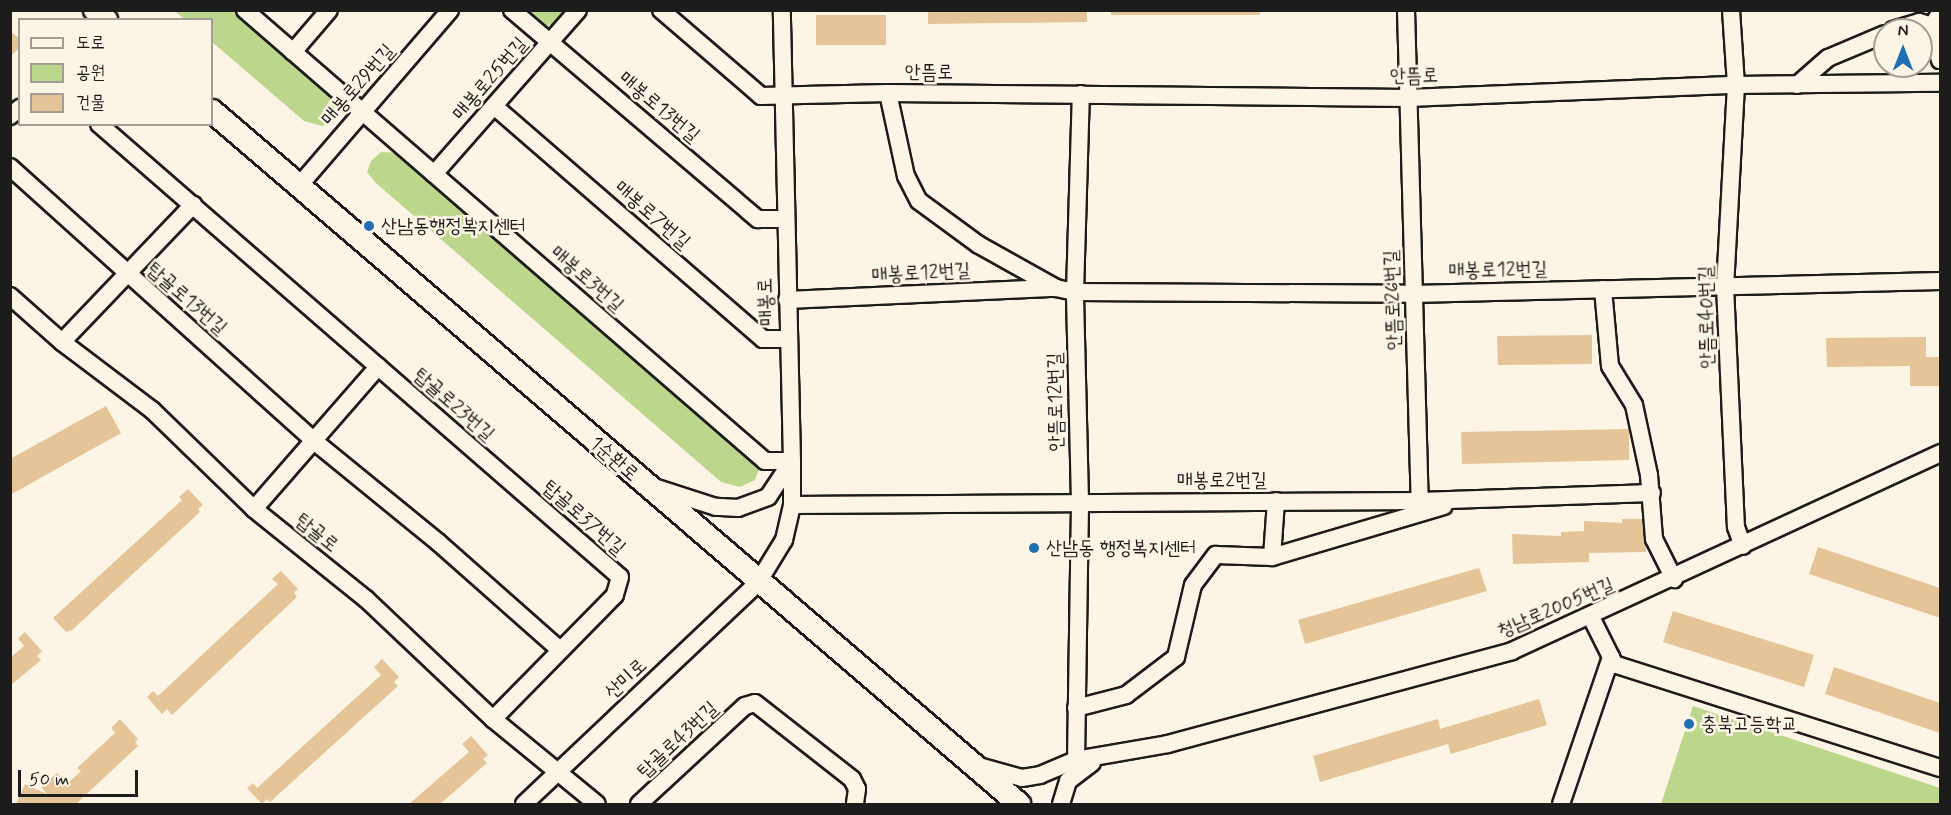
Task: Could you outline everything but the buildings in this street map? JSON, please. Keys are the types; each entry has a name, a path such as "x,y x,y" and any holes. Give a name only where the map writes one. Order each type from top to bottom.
{"main road":[{"name":"1순환로","path":"213,112 757,584 1018,804"}],"street":[{"name":"매봉로3번길","path":"245,10 765,461 792,461"},
{"path":"293,52 329,10"},
{"name":"매봉로29번길","path":"298,187 450,10"},
{"name":"매봉로13번길","path":"512,10 758,219 785,219"},
{"name":"매봉로25번길","path":"434,174 578,10"},
{"name":"안뜸로","path":"661,10 761,96 888,93 1408,98 1736,85 1941,82"},
{"name":"매봉로","path":"757,584 784,540 792,505 782,10"},
{"name":"안뜸로26번길","path":"1406,10 1420,501"},
{"name":"안뜸로40번길","path":"1731,10 1736,85 1725,286 1736,526 1743,546"},
{"path":"1936,19 1941,60"},
{"path":"1797,85 1828,58 1873,39"},
{"name":"안뜸로","path":"888,93 906,176 919,201 929,210"},
{"name":"안뜸로12번길","path":"1076,760 1080,501 1075,292 1081,94"},
{"name":"매봉로7번길","path":"494,106 763,339 788,339"},
{"path":"101,126 193,205"},
{"name":"탑골로13번길","path":"10,167 62,210 126,273 222,356 314,441"},
{"name":"탑골로13번길","path":"62,342 193,205"},
{"name":"탑골로23번길","path":"193,205 502,475"},
{"name":"매봉로12번길","path":"929,210 979,245 1056,288"},
{"name":"매봉로12번길","path":"787,300 1056,288 1075,292 1413,294 1941,281"},
{"path":"1603,289 1610,366 1634,405 1652,493 1654,539 1674,579"},
{"name":"탑골로","path":"10,296 62,342 152,410 254,509 366,599 494,719 597,804"},
{"path":"254,509 378,367"},
{"path":"314,441 440,543 559,649"},
{"name":"청남로2005번길","path":"1106,757 1168,744 1512,651 1674,579 1941,453"},
{"path":"641,483 716,507 738,508 768,496 792,461"},
{"name":"탑골로37번길","path":"494,719 559,649 615,595 620,577 502,475"},
{"name":"매봉로2번길","path":"792,505 1080,501 1420,501 1652,493"},
{"path":"1076,708 1126,695 1176,657 1193,585 1216,555 1272,557 1466,500"},
{"path":"1272,557 1276,501"},
{"name":"산미로","path":"524,804 757,584"},
{"path":"1591,617 1614,664 1941,768"},
{"path":"1561,804 1611,657"},
{"name":"탑골로43번길","path":"639,804 745,706 755,703 763,706 852,779 857,789 855,804"},
{"path":"967,761 1022,778 1076,760 1106,757"},
{"path":"1061,804 1063,789 1074,773 1106,757"}],"green space":[{"path":"174,11 237,11 337,102 331,122 322,126 304,121 213,43 213,18 184,18"},
{"path":"524,11 567,11 554,24 543,26"},
{"path":"381,152 402,153 760,467 755,480 740,487 721,482 376,183 367,172 371,161"},
{"path":"1693,706 1940,788 1940,804 1661,804"}],"place":[{"name":"산남동행정복지센터","path":"369,226"},
{"name":"산남동 행정복지센터","path":"1034,548"},
{"name":"충북고등학교","path":"1689,724"}]}
